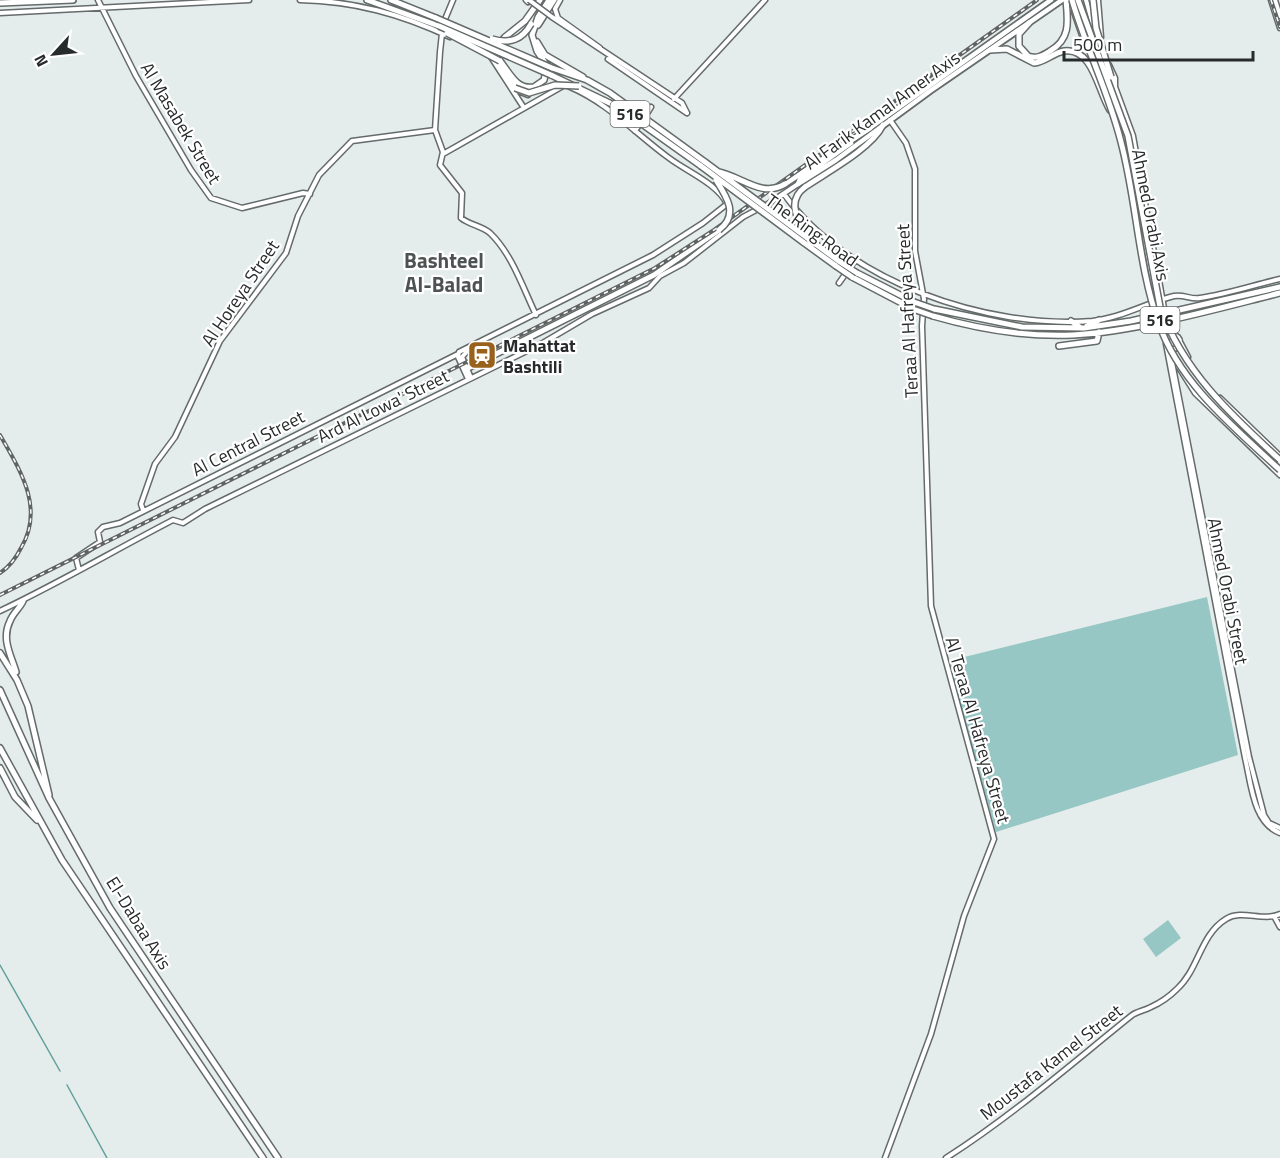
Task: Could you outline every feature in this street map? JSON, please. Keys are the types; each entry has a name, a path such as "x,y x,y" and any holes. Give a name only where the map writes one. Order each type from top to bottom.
{"highway":[{"path":"0,3 73,0"},
{"name":"The Ring Road","path":"367,0 441,25 549,75 579,86 637,119 703,164"},
{"name":"The Ring Road","path":"391,0 552,68 587,80 624,102 838,264 913,309 1034,331 1099,332 1270,293 1280,287"},
{"path":"540,0 525,21 502,39 498,46 498,58 505,79 512,88 530,93 555,85 579,86"},
{"path":"441,25 450,35 500,61 513,80 526,88 536,87 549,75 546,64 535,48 532,35 547,0"},
{"path":"482,37 513,41 524,35 547,0"},
{"path":"554,0 537,26 538,45 548,57 587,80"},
{"path":"1029,23 1019,34 1018,46 1026,55 1039,57 1060,44 1066,36 1062,0"},
{"name":"Ahmed Orabi Axis","path":"1072,0 1113,112 1125,158 1149,286 1164,335 1198,390 1280,470"},
{"name":"Ahmed Orabi Axis","path":"1078,0 1112,89 1131,149 1157,294 1167,328 1186,360 1214,398 1280,458"},
{"path":"1088,0 1109,69 1112,89"},
{"path":"990,50 1007,49 1034,63 1064,51 1080,54 1088,61 1108,106 1113,112"},
{"path":"804,239 794,207 799,192 863,146 883,125"},
{"path":"715,173 758,188 776,188 870,128"},
{"path":"466,369 670,268 719,230 728,222 731,207 715,173"},
{"name":"The Ring Road","path":"854,275 933,313"},
{"name":"The Ring Road","path":"1047,332 1131,321 1270,293 1280,293"},
{"path":"1071,321 1082,328 1099,320"},
{"path":"1059,346 1097,341 1099,332"},
{"path":"23,601 10,620 6,638 17,680 28,706 49,798"},
{"path":"0,653 17,680"},
{"name":"El-Dabaa Axis","path":"0,690 49,798 110,908 279,1158"},
{"name":"El-Dabaa Axis","path":"0,748 39,823 141,980 263,1158"},
{"path":"34,765 42,767"},
{"path":"0,768 22,806 39,823"},
{"path":"7,781 12,781 15,777"}],"main road":[{"name":"Al Farik Kamal Amer Axis","path":"798,184 870,128 1051,0"},
{"name":"Al Farik Kamal Amer Axis","path":"798,184 1062,0"}],"street":[{"name":"Al Masabek Street","path":"99,0 167,130 211,198 242,208 303,193 310,194"},
{"path":"0,13 249,0"},
{"path":"300,0 362,6 391,13 442,33 490,56 505,79"},
{"path":"453,0 441,25 435,130 443,154 441,167 457,183 463,196 461,218 484,229 496,241 510,262 536,315"},
{"path":"560,0 555,9 557,16 597,45 601,52"},
{"path":"673,101 765,0"},
{"path":"1078,0 1074,9 1075,21 1113,102 1130,158 1158,309"},
{"path":"1088,0 1115,78 1112,89 1113,102"},
{"path":"1098,0 1100,33"},
{"path":"1273,0 1280,16"},
{"path":"1273,0 1280,28"},
{"path":"528,1 673,101"},
{"path":"551,18 673,101"},
{"path":"549,75 553,90"},
{"path":"469,379 462,356 471,346 536,315 667,246 726,206 725,200 594,99 564,86 526,94 512,88"},
{"path":"512,88 524,108"},
{"path":"1112,89 1133,136 1164,308"},
{"path":"443,154 553,90"},
{"path":"648,112 651,107"},
{"name":"Teraa Al Hafreya Street","path":"889,120 906,143 915,169 915,251 923,295 926,507"},
{"path":"635,131 639,125"},
{"name":"Al Horeya Street","path":"143,510 141,504 155,464 175,437 223,336 286,253 298,216 319,174 352,141 435,130"},
{"name":"Ard Al Lowa' Street","path":"0,611 23,601 151,530 173,520 183,523 205,509 374,428 540,345 592,314 646,289 670,268 746,215 798,184"},
{"path":"784,194 804,218 856,259 923,295 1012,318 1099,320 1162,299 1180,295 1198,299 1280,279"},
{"path":"839,283 856,259"},
{"path":"1280,458 1208,385 1179,340 1172,333 1166,335 1179,368 1212,410 1280,475"},
{"path":"1169,347 1178,346 1179,340"},
{"name":"Al Central Street","path":"79,570 76,558 100,542 99,530 120,523 471,346"},
{"name":"Ahmed Orabi Street","path":"1169,347 1256,805 1265,824 1280,832"},
{"name":"Ahmed Orabi Street","path":"1169,347 1182,441 1210,559"},
{"path":"500,352 504,361"},
{"path":"458,354 469,379"},
{"path":"1173,370 1179,368"},
{"name":"Al Teraa Al Hafreya Street","path":"885,1158 931,1034 964,916 994,842 932,615 929,525 926,507"},
{"name":"Ahmed Orabi Street","path":"1222,631 1264,815 1269,823 1280,828"},
{"name":"Moustafa Kamel Street","path":"946,1158 1051,1082 1131,1016 1156,1005 1176,990 1187,977 1210,935 1225,920 1235,915 1274,916 1280,914"},
{"path":"1274,916 1280,927"}],"shaded area":[{"path":"1207,597 1238,755 996,832 948,661"},
{"path":"1168,920 1181,938 1156,957 1143,939"}],"waterway":[{"path":"0,965 60,1071"},
{"path":"67,1085 107,1158"}],"tunnel":[{"path":"1159,313 1165,333"}],"railway":[{"path":"0,595 655,268 714,230 1037,0"},
{"path":"1271,0 1280,27"},
{"path":"0,435 22,476 27,490 31,518 28,533 19,552 0,573"}],"place":[{"name":"Mahattat Bashtili","path":"482,355"}],"district":[{"name":"Bashteel Al-Balad","path":"444,272"}]}
